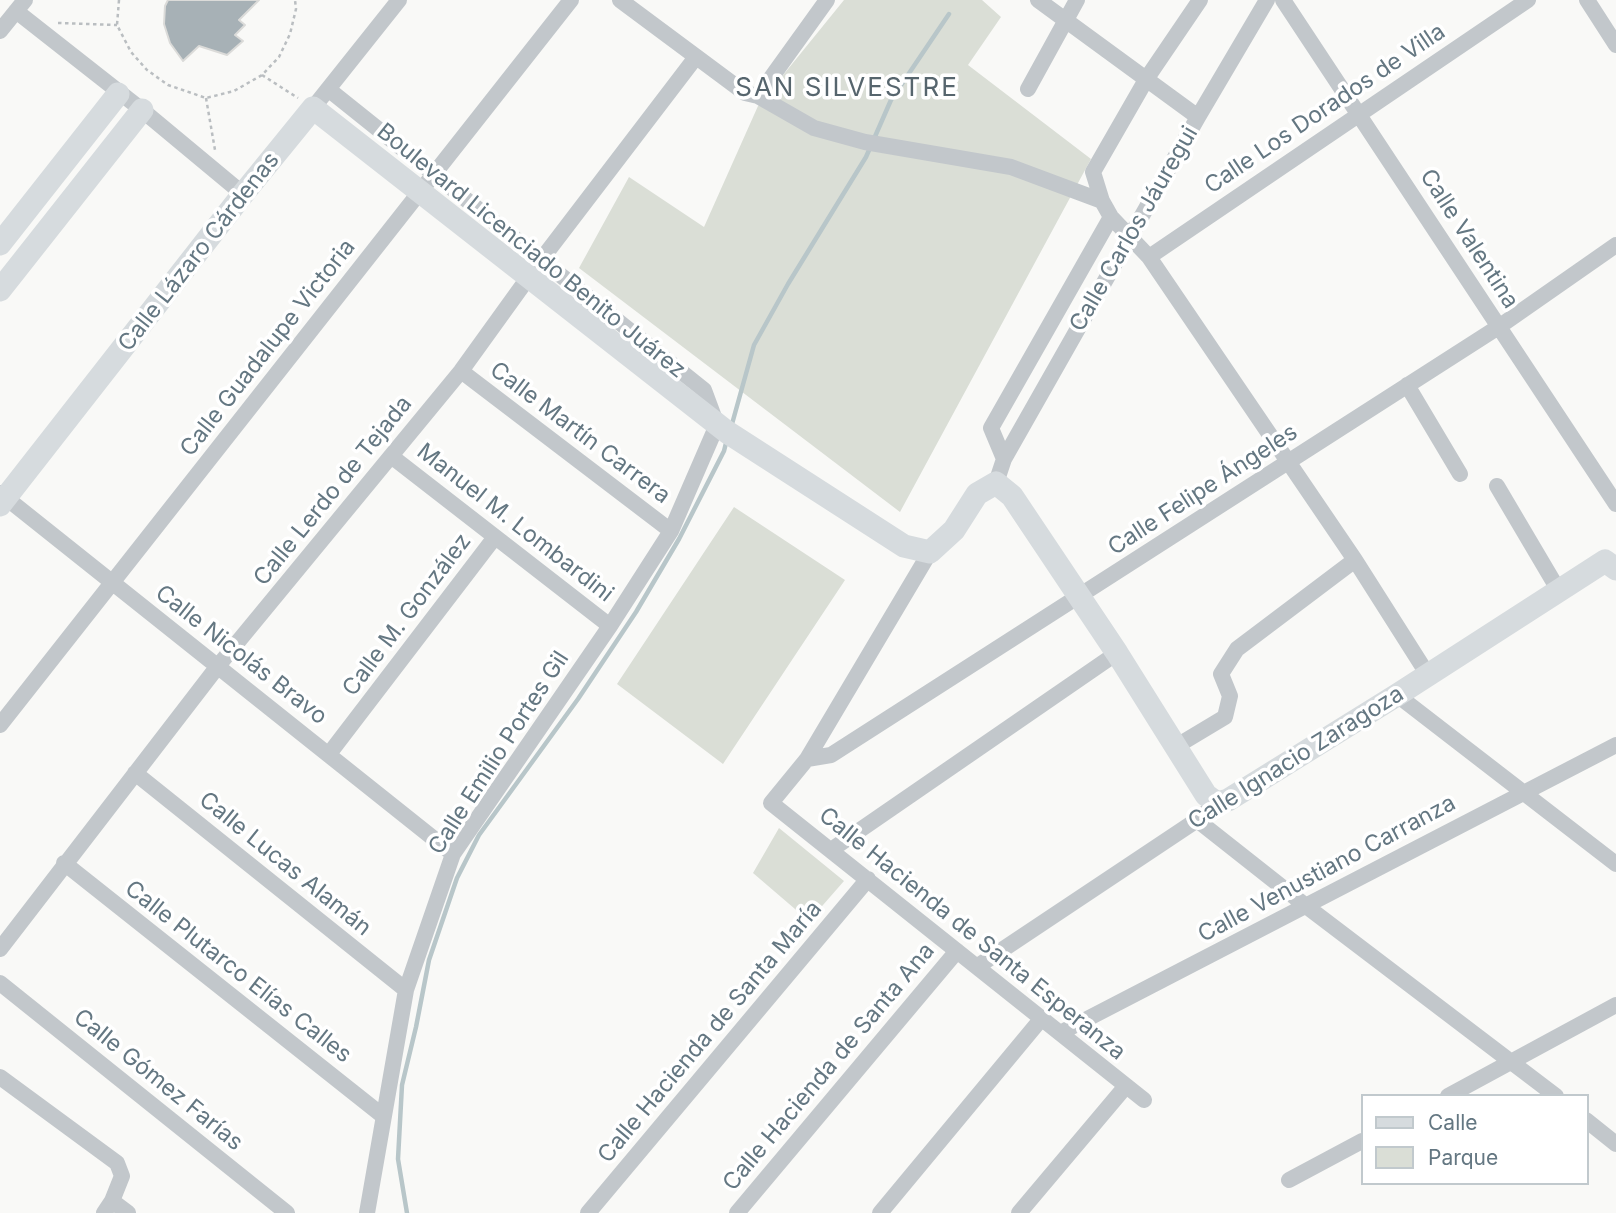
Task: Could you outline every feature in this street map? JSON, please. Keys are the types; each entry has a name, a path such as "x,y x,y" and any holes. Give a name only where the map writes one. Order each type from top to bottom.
{"street":[{"name":"Calle Lázaro Cárdenas","path":"2,498 399,0"},
{"name":"Calle Guadalupe Victoria","path":"0,725 571,0"},
{"path":"620,0 745,93 758,96 814,128 864,142 1011,167 1102,201"},
{"path":"758,96 827,0"},
{"path":"1038,0 1198,117"},
{"path":"1028,89 1077,0"},
{"path":"1200,0 1147,78 1093,172 1102,201 1111,217 1149,257 1355,560 1428,675"},
{"name":"Calle Carlos Jáuregui","path":"996,483 1004,459 1267,0"},
{"name":"Calle Valentina","path":"1283,0 1616,504"},
{"name":"Calle Los Dorados de Villa","path":"1149,257 1528,0"},
{"path":"1587,0 1616,45"},
{"path":"0,31 20,6 29,22 142,110 243,194"},
{"name":"Calle Lerdo de Tejada","path":"0,948 218,666 461,370 696,57"},
{"name":"Boulevard Licenciado Benito Juárez","path":"328,89 434,174 535,269 722,429 904,546 930,552"},
{"path":"0,244 118,93"},
{"name":"Boulevard Licenciado Benito Juárez","path":"313,108 419,192 535,269"},
{"path":"0,290 142,110"},
{"name":"Calle Carlos Jáuregui","path":"1004,459 991,428 1111,217"},
{"name":"Calle Felipe Ángeles","path":"807,759 831,755 1500,326 1616,245"},
{"name":"Calle Martín Carrera","path":"461,370 671,531"},
{"path":"1407,385 1460,474"},
{"name":"Calle Emilio Portes Gil","path":"367,1213 406,990 453,854 610,626 671,531 722,429"},
{"name":"Manuel M. Lombardini","path":"391,456 610,626"},
{"path":"807,759 930,552 954,530 977,494 996,483 1012,496 1117,653 1206,795 1217,803"},
{"path":"1497,486 1559,591"},
{"name":"Calle Nicolás Bravo","path":"2,498 113,582 453,854"},
{"name":"Calle M. González","path":"329,754 495,537"},
{"path":"1175,747 1225,717 1230,696 1221,674 1237,649 1355,560"},
{"name":"Calle Ignacio Zaragoza","path":"978,966 1197,820 1217,803 1228,800 1559,591 1612,561"},
{"path":"831,850 1117,653"},
{"path":"1397,695 1616,864"},
{"name":"Calle Venustiano Carranza","path":"1060,1032 1616,745"},
{"name":"Calle Hacienda de Santa Esperanza","path":"807,759 771,803 1144,1100"},
{"name":"Calle Lucas Alamán","path":"135,773 406,990"},
{"path":"1197,820 1554,1094"},
{"name":"Calle Plutarco Elías Calles","path":"64,863 383,1115"},
{"name":"Calle Hacienda de Santa María","path":"588,1213 868,879"},
{"name":"Calle Hacienda de Santa Ana","path":"737,1213 957,951"},
{"name":"Calle Gómez Farías","path":"0,984 287,1213"},
{"path":"1452,1094 1616,1005"},
{"path":"880,1213 1042,1018"},
{"path":"0,1077 117,1163 122,1177 108,1207 128,1213"},
{"path":"1019,1213 1126,1086"},
{"path":"1588,1122 1616,1144"},
{"path":"1289,1180 1360,1142"}],"path":[{"path":"120,0 117,25 131,52 147,70 168,85 206,98 234,91 262,75 279,57 290,34 296,9 295,0"},
{"path":"29,22 117,25"},
{"path":"262,75 313,108"},
{"path":"206,98 218,174"}],"green space":[{"path":"844,0 982,0 1001,17 968,65 1091,159 900,512 579,268 629,177 704,227 758,106"},
{"path":"734,507 845,580 723,764 617,684"},
{"path":"779,828 844,881 809,921 753,873"}],"building":[{"path":"168,0 259,0 239,20 245,25 235,35 243,41 227,55 199,46 183,61 170,43 164,24"}],"waterway":[{"path":"732,424 754,345 866,157 891,100 949,14"},
{"path":"407,1213 398,1159 402,1085 429,960 457,878 479,835 578,699 636,612 679,539 724,451 727,439"}],"district":[{"name":"SAN SILVESTRE","path":"847,88"}]}
